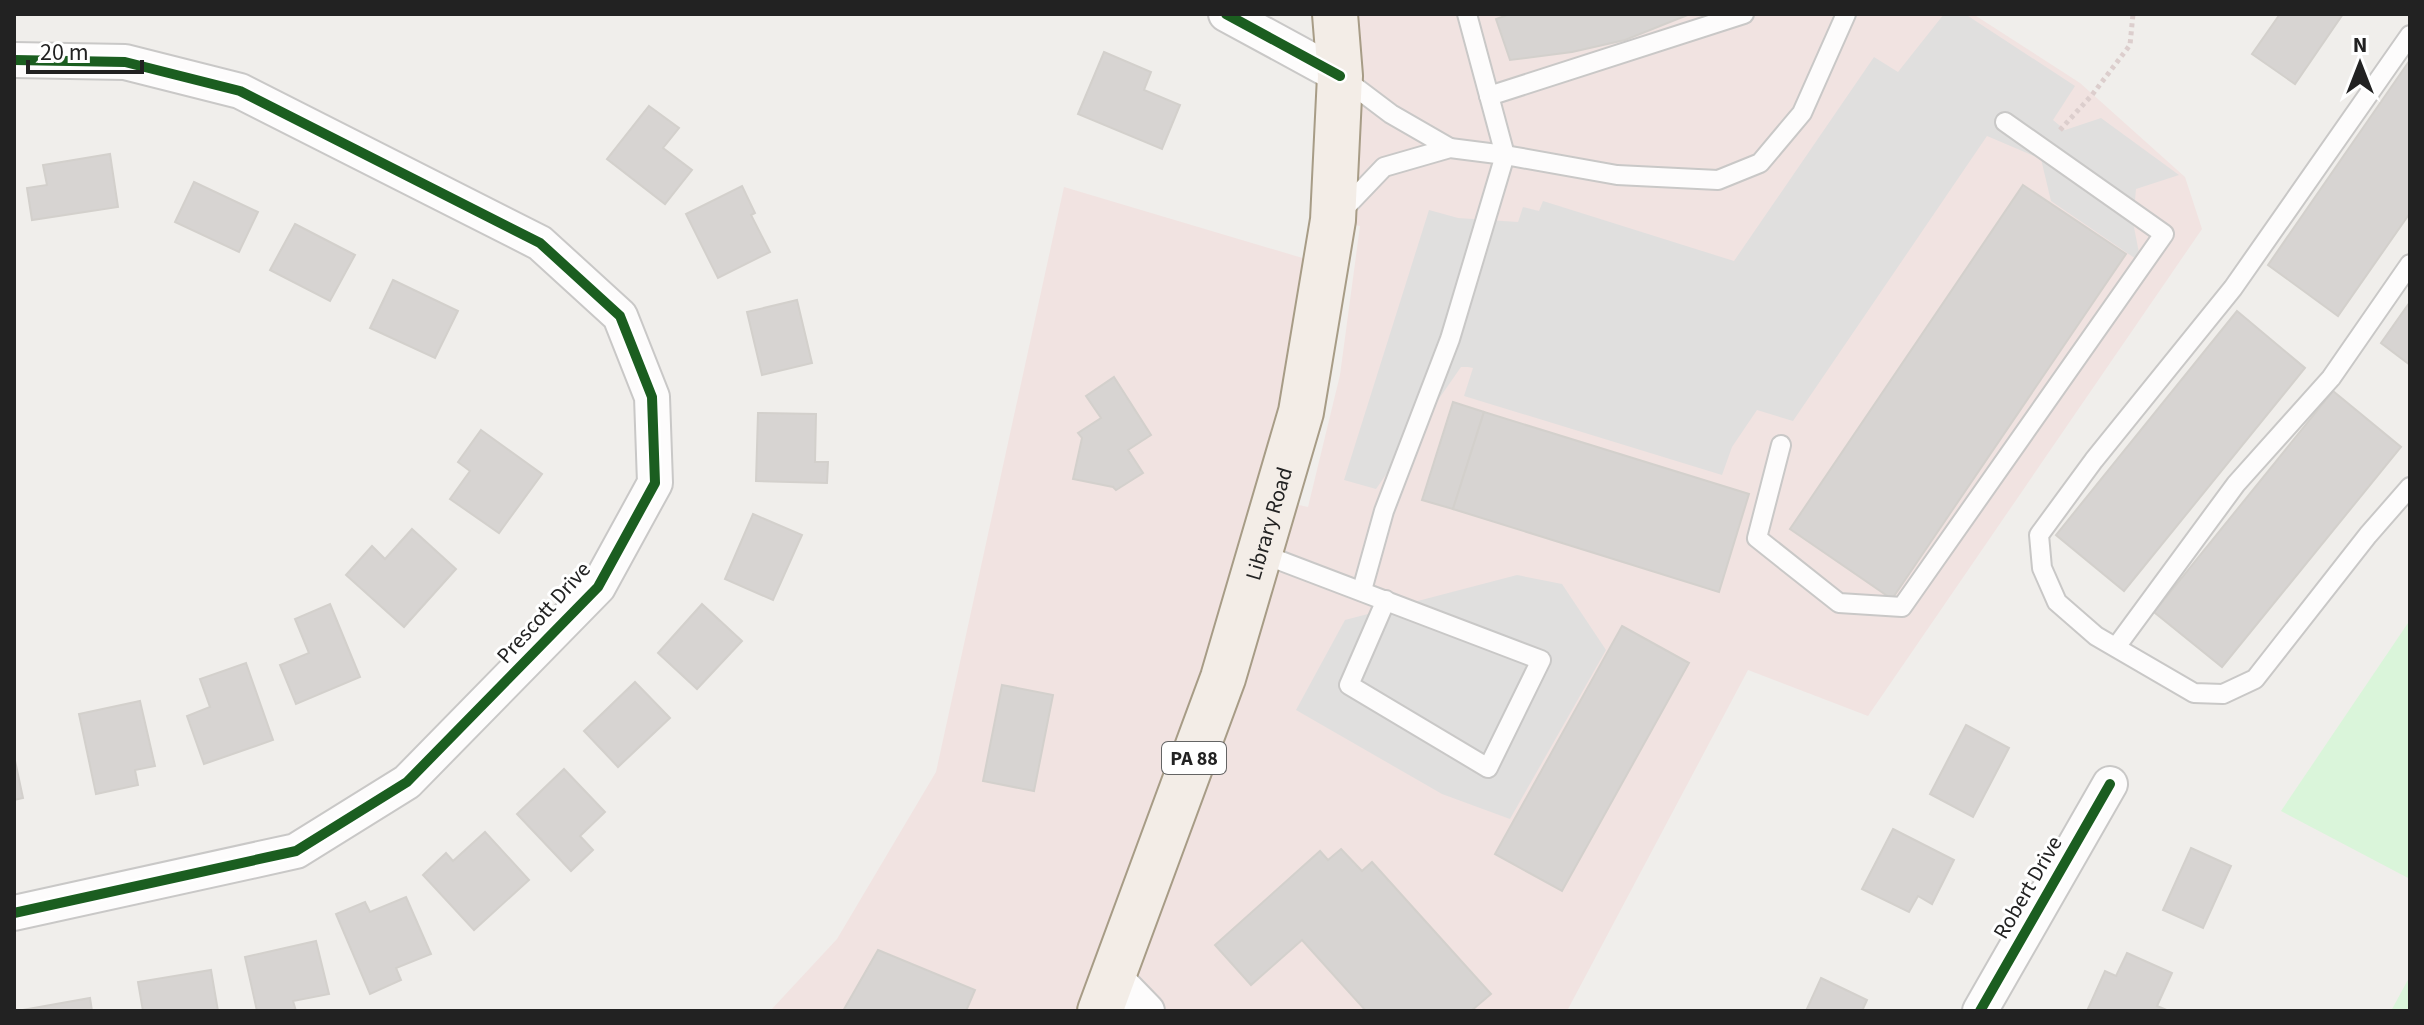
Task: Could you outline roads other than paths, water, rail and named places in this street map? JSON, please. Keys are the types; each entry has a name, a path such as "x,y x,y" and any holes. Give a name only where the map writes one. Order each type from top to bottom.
{"main road":[{"name":"Library Road","path":"1107,994 1223,678 1301,412 1333,220 1340,76 1335,14"}],"street":[{"path":"1226,14 1340,76"},
{"name":"Prescott Drive","path":"14,60 125,62 240,91 540,243 620,316 652,397 655,483 598,587 407,782 296,851 14,913"},
{"name":"Robert Drive","path":"1980,1011 2110,784"},
{"path":"1107,994 1147,1011"}],"lane":[{"path":"1362,590 1384,511 1450,339 1505,155 1467,14"},
{"path":"1489,96 1744,14"},
{"path":"1340,76 1391,114 1450,148 1617,175 1718,180 1760,163 1802,113 1846,14"},
{"path":"2410,35 2233,288 2094,460 2039,535 2042,568 2057,602 2096,636 2194,693 2223,694 2255,679 2368,535 2410,487"},
{"path":"1781,445 1757,538 1839,603 1902,607 2164,234 2005,122"},
{"path":"1333,220 1384,167 1450,148"},
{"path":"2116,647 2236,484 2331,378 2410,264"},
{"path":"1260,553 1362,590 1541,660 1488,768 1349,685 1386,600"}]}
